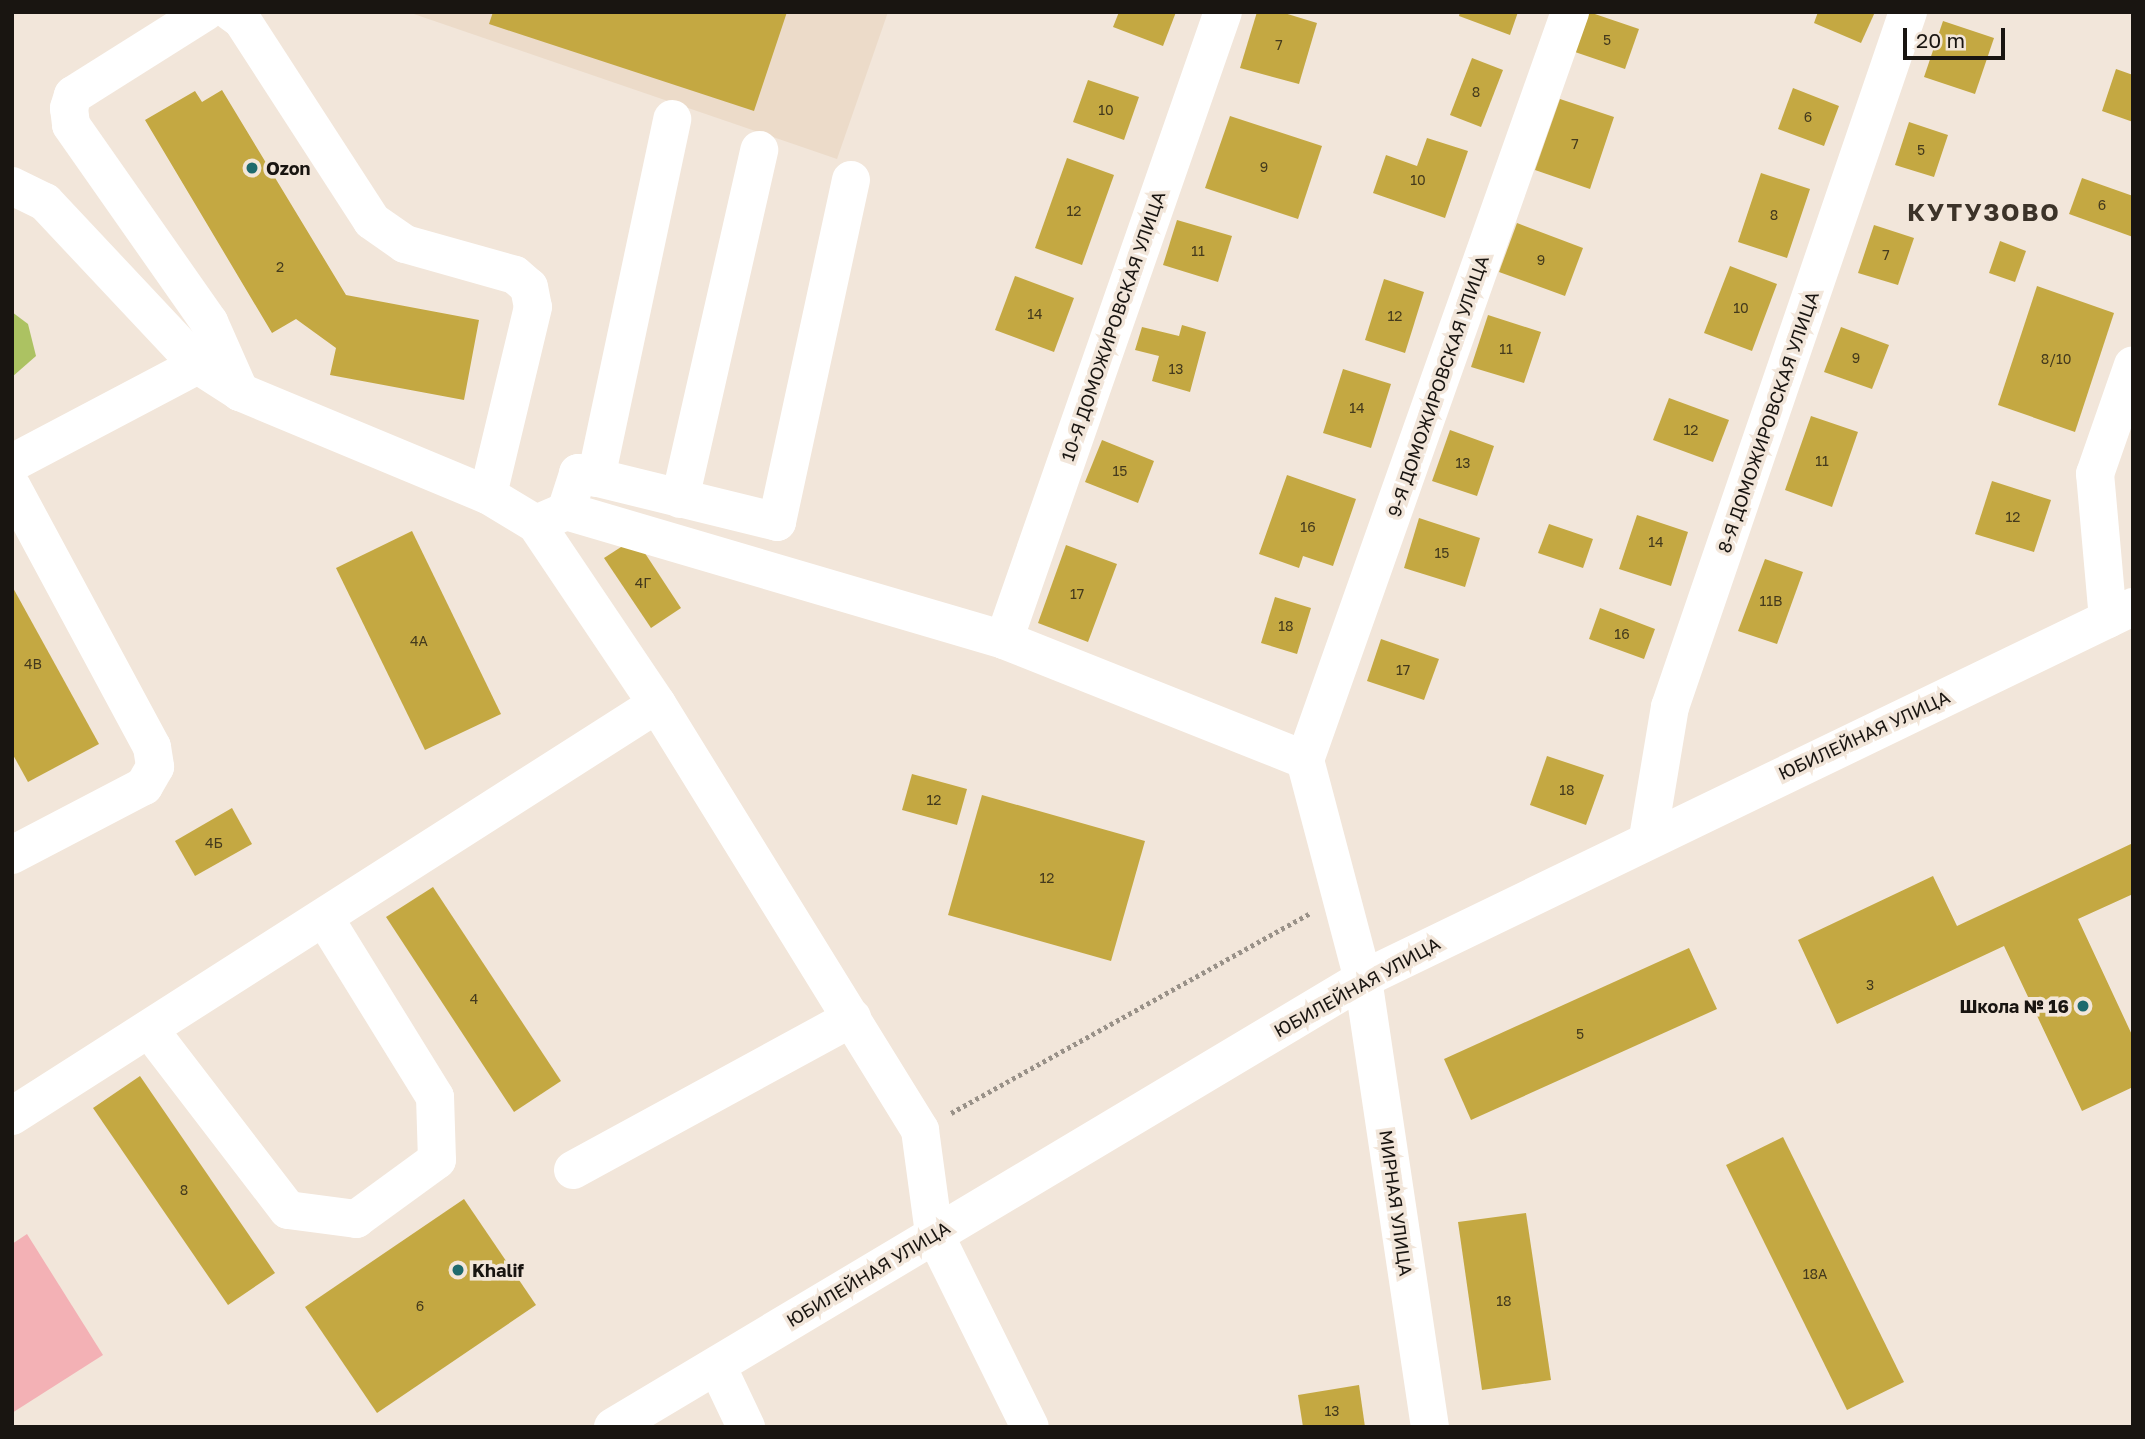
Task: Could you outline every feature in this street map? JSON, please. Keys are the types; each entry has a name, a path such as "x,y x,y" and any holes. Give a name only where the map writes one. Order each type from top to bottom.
{"street":[{"path":"205,12 73,95 69,108 71,125 209,322 240,392"},
{"path":"231,12 242,20 372,221 405,244 515,275 529,287 533,307 488,495"},
{"name":"10-Я ДОМОЖИРОВСКАЯ УЛИЦА","path":"1004,640 1223,12"},
{"name":"9-Я ДОМОЖИРОВСКАЯ УЛИЦА","path":"1305,760 1570,12"},
{"name":"8-Я ДОМОЖИРОВСКАЯ УЛИЦА","path":"1648,838 1670,708 1908,12"},
{"path":"596,478 672,119"},
{"path":"680,499 759,150"},
{"path":"551,517 578,474 777,522 851,180"},
{"path":"12,186 45,202 198,365 240,392 488,495 551,517 1004,640 1305,760"},
{"path":"12,463 198,365"},
{"path":"2120,613 2095,474 2133,365"},
{"path":"12,487 152,747 155,767 144,786 12,855"},
{"path":"551,517 657,704 920,1130 934,1233 1030,1427"},
{"name":"ЮБИЛЕЙНАЯ УЛИЦА","path":"613,1427 1363,979 1648,838 2120,613"},
{"path":"12,1116 657,704"},
{"name":"МИРНАЯ УЛИЦА","path":"1305,760 1363,979 1430,1427"},
{"path":"149,1029 288,1210 356,1219 437,1160 435,1097 324,917"},
{"path":"573,1170 852,1017"},
{"path":"717,1366 747,1427"}],"path":[{"path":"920,1130 1341,896"}],"shaded area":[{"path":"408,12 888,12 837,159"},
{"path":"12,312 28,324 36,356 12,377"},
{"path":"27,1234 103,1355 12,1413 12,1244"}],"building":[{"path":"493,12 787,12 754,111 489,24"},
{"path":"1119,12 1176,12 1163,46 1113,27"},
{"path":"1257,12 1281,12 1317,23 1299,84 1240,68"},
{"path":"1460,12 1518,12 1510,35 1459,16"},
{"path":"1589,12 1639,29 1625,69 1575,52"},
{"path":"1818,12 1875,12 1861,43 1814,23"},
{"path":"1943,21 1994,38 1975,94 1924,77"},
{"path":"1472,58 1503,70 1481,127 1450,115"},
{"path":"2116,69 2133,75 2133,122 2102,111"},
{"path":"1088,80 1139,97 1124,140 1073,122"},
{"path":"1793,88 1839,106 1824,146 1778,129"},
{"path":"222,90 346,295 479,320 464,400 330,375 336,348 296,319 272,333 145,120 195,91 202,102"},
{"path":"1560,99 1614,117 1590,189 1535,170"},
{"path":"1230,116 1322,146 1298,219 1205,188"},
{"path":"1909,122 1948,135 1934,177 1895,165"},
{"path":"1427,138 1468,151 1445,218 1373,193 1386,155 1417,166"},
{"path":"1067,158 1114,175 1082,265 1035,248"},
{"path":"1761,173 1810,189 1787,258 1738,242"},
{"path":"2082,178 2133,196 2133,237 2069,214"},
{"path":"1177,220 1232,236 1218,282 1163,265"},
{"path":"1517,223 1583,248 1565,296 1499,272"},
{"path":"1874,225 1914,238 1898,285 1858,273"},
{"path":"2000,241 2026,251 2015,282 1989,273"},
{"path":"1730,266 1777,284 1752,351 1704,333"},
{"path":"1015,276 1074,298 1054,352 995,330"},
{"path":"1384,279 1424,292 1405,353 1365,340"},
{"path":"2037,286 2114,313 2075,432 1998,405"},
{"path":"1488,315 1541,332 1524,383 1471,367"},
{"path":"1182,325 1206,332 1190,392 1152,381 1159,356 1135,350 1142,327 1179,336"},
{"path":"1841,327 1889,345 1872,389 1824,372"},
{"path":"1343,369 1391,384 1371,448 1323,433"},
{"path":"1669,398 1729,420 1713,462 1653,440"},
{"path":"1811,416 1858,432 1832,507 1785,490"},
{"path":"1450,430 1494,446 1477,496 1432,481"},
{"path":"1102,440 1154,461 1138,503 1085,482"},
{"path":"1287,475 1356,499 1333,566 1303,556 1299,568 1259,554"},
{"path":"1992,481 2051,500 2034,552 1975,534"},
{"path":"1637,515 1688,532 1671,586 1619,569"},
{"path":"1419,518 1480,538 1465,587 1404,568"},
{"path":"1549,524 1593,539 1583,568 1538,553"},
{"path":"412,531 501,714 425,750 336,568"},
{"path":"635,538 681,608 651,628 604,558"},
{"path":"1066,545 1117,564 1088,642 1038,623"},
{"path":"1765,559 1803,572 1777,644 1738,631"},
{"path":"12,586 99,744 28,782 12,753"},
{"path":"1275,597 1311,608 1297,654 1261,643"},
{"path":"1600,608 1655,629 1644,659 1589,639"},
{"path":"1381,639 1439,659 1424,700 1367,681"},
{"path":"1547,756 1604,775 1586,825 1530,805"},
{"path":"912,774 967,789 957,825 902,810"},
{"path":"982,795 1145,841 1111,961 948,915"},
{"path":"232,808 252,844 195,876 175,841"},
{"path":"2133,843 2133,894 2078,919 2133,1037 2133,1087 2082,1111 2004,946 1837,1024 1798,940 1933,876 1957,926"},
{"path":"433,887 561,1081 514,1112 386,917"},
{"path":"1689,948 1717,1009 1471,1120 1444,1059"},
{"path":"140,1076 275,1273 228,1305 93,1108"},
{"path":"1783,1137 1904,1382 1847,1410 1726,1165"},
{"path":"464,1199 536,1305 377,1413 305,1307"},
{"path":"1526,1213 1551,1380 1482,1390 1458,1222"},
{"path":"1359,1385 1365,1427 1303,1427 1298,1395"}],"place":[{"name":"Ozon","path":"252,168"},
{"name":"Школа № 16","path":"2083,1006"},
{"name":"Khalif","path":"458,1270"}],"district":[{"name":"КУТУЗОВО","path":"1984,212"}]}
